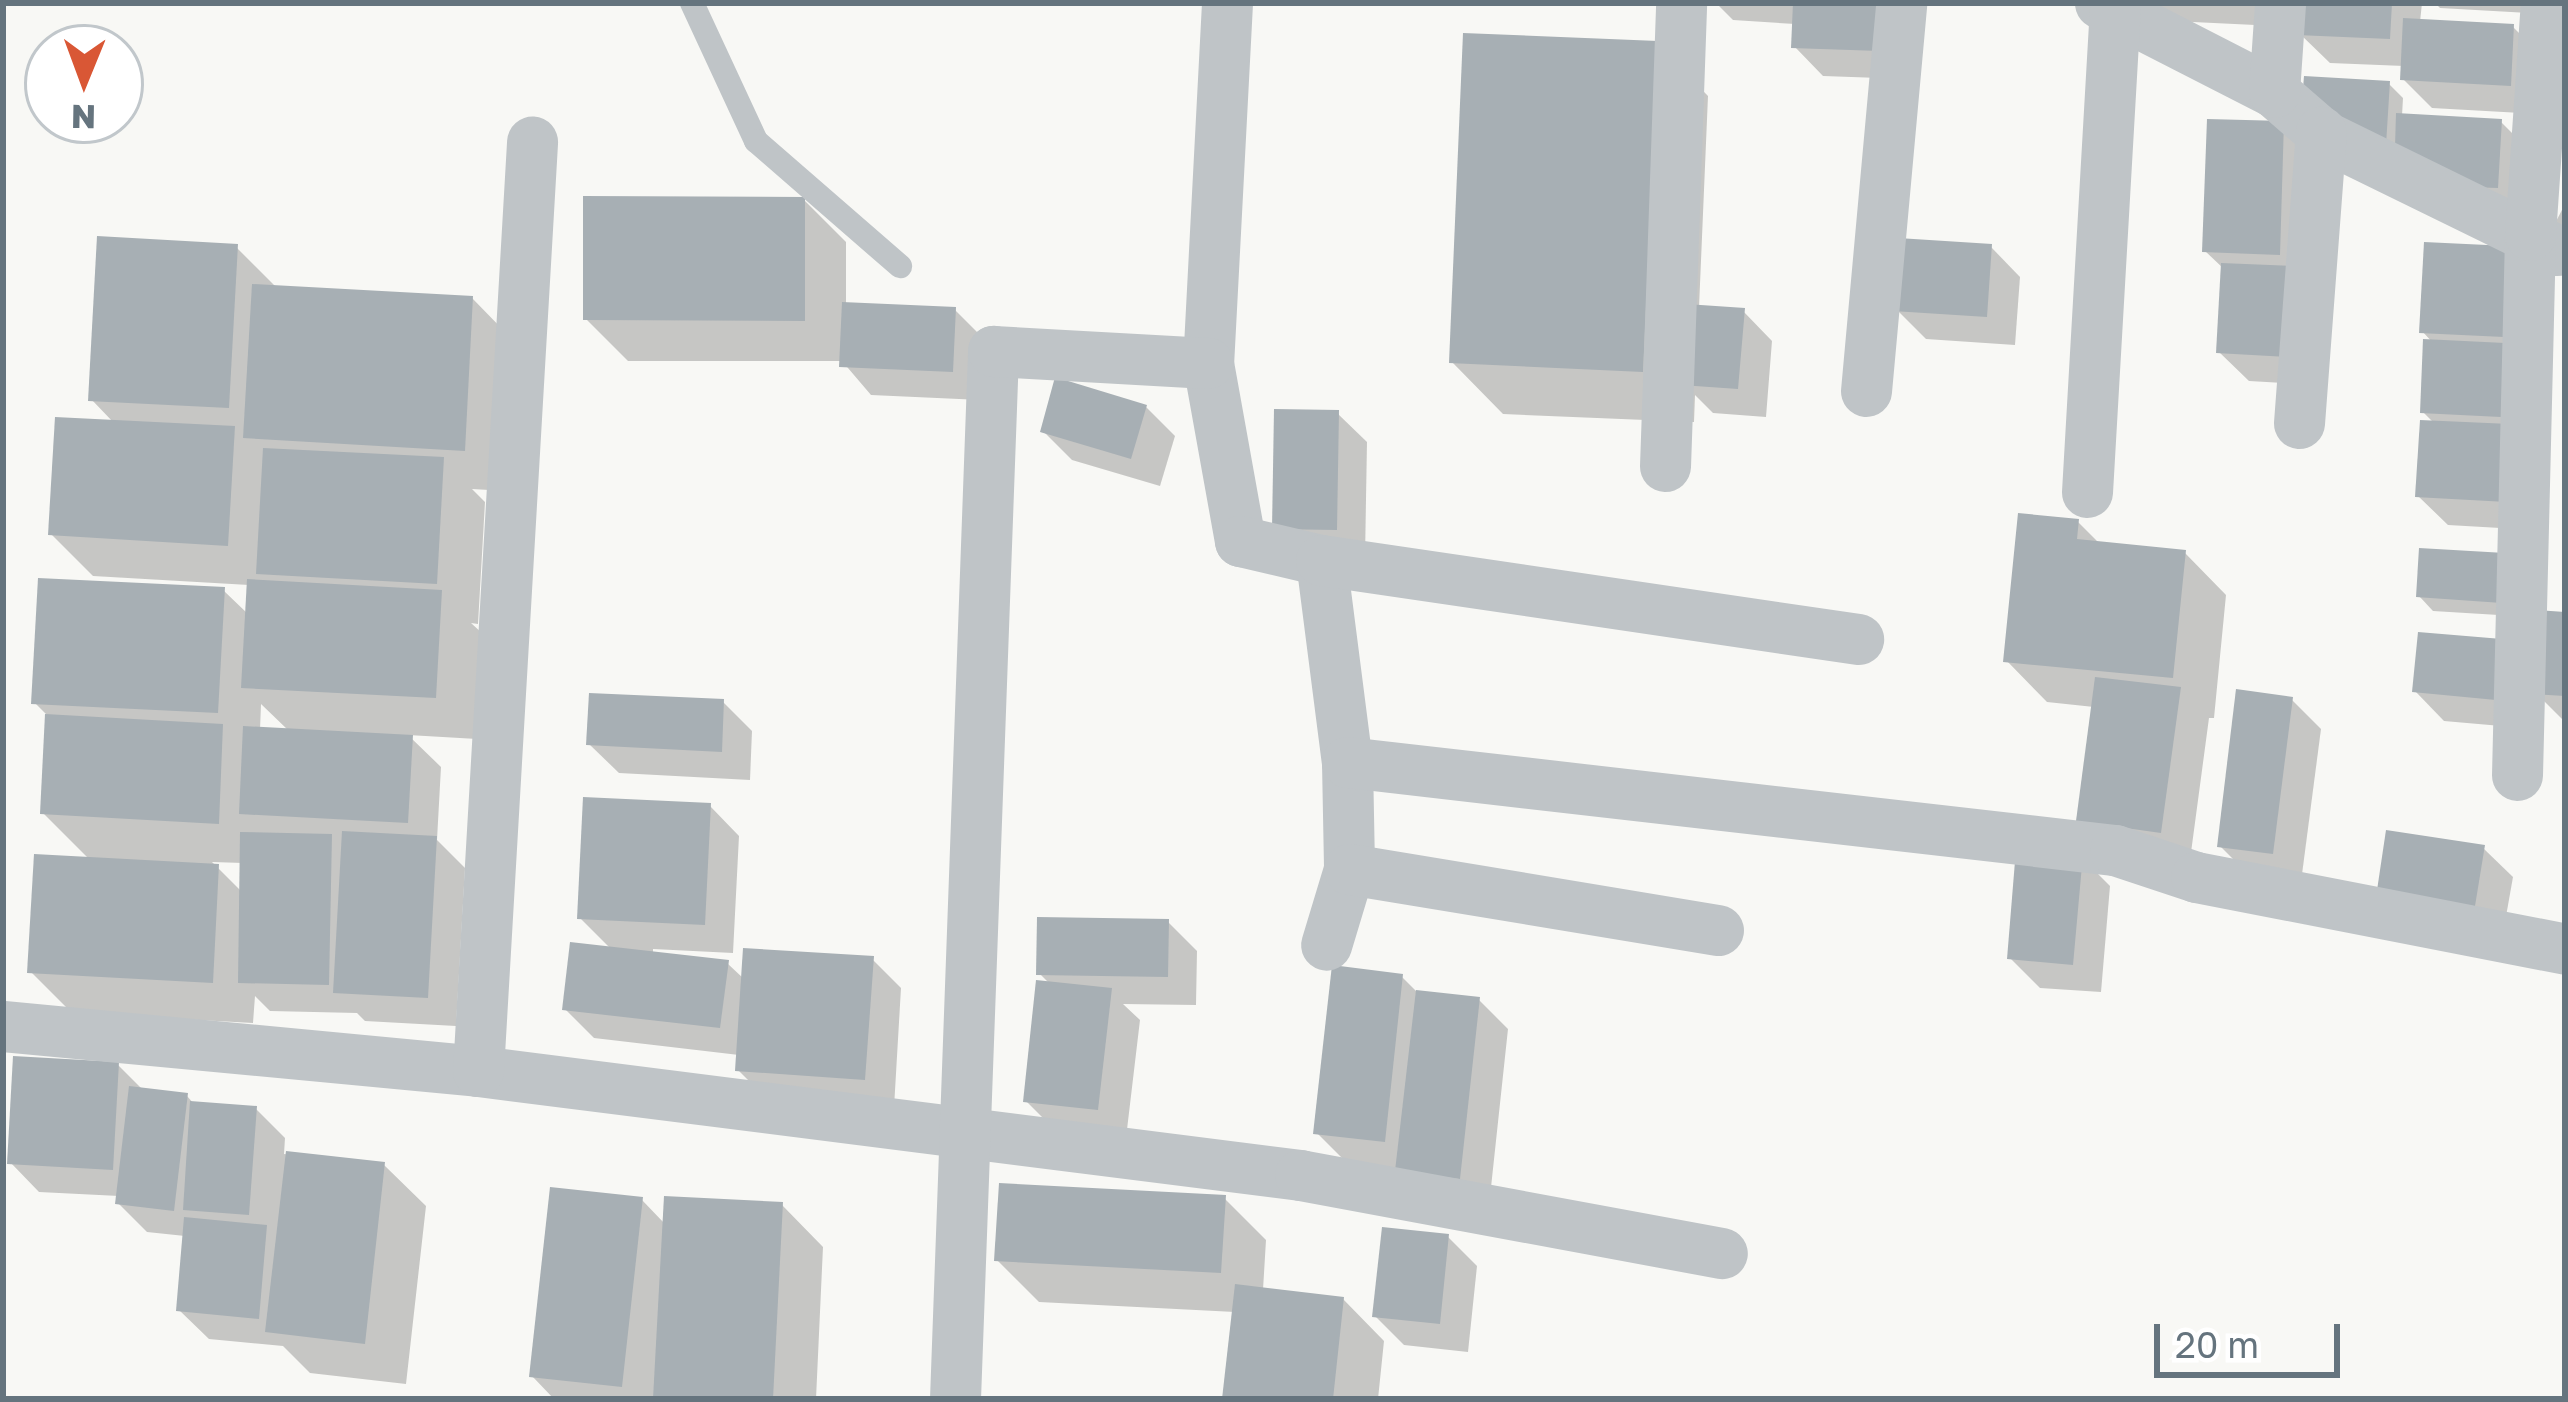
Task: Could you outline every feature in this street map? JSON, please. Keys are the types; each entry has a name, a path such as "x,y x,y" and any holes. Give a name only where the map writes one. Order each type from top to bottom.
{"street":[{"path":"1227,3 1208,363 1240,541 1321,560 1858,639"},
{"path":"1665,466 1682,3"},
{"path":"1866,391 1901,3"},
{"path":"2273,92 2280,3"},
{"path":"2517,775 2548,245 2546,3"},
{"path":"2087,492 2108,7 2273,92 2321,132 2548,245"},
{"path":"2299,423 2321,132"},
{"path":"478,1071 532,142"},
{"path":"955,1399 993,351 1208,363"},
{"path":"1321,560 1348,762 1348,869 1326,944"},
{"path":"1348,762 2115,850 2196,877 2565,950"},
{"path":"1348,869 1718,930"},
{"path":"3,1026 478,1071 1300,1175 1722,1253"}],"lane":[{"path":"692,3 756,141 901,266"}],"building":[{"path":"1793,3 1882,3 1880,51 1791,48"},
{"path":"2299,3 2392,3 2390,39 2297,35"},
{"path":"2403,18 2514,24 2511,86 2400,80"},
{"path":"1463,33 1658,41 1643,372 1449,363"},
{"path":"2304,76 2390,81 2386,145 2302,101"},
{"path":"2396,113 2502,119 2498,188 2466,187 2395,147"},
{"path":"2207,119 2284,121 2280,255 2202,252"},
{"path":"583,196 805,197 805,321 583,320"},
{"path":"97,236 238,244 229,408 88,401"},
{"path":"1898,238 1992,244 1987,317 1893,311"},
{"path":"2424,242 2508,246 2504,337 2419,333"},
{"path":"2221,263 2294,266 2290,357 2216,353"},
{"path":"252,284 473,296 465,451 243,438"},
{"path":"842,302 956,307 953,372 839,367"},
{"path":"1686,304 1745,308 1738,389 1681,385"},
{"path":"2423,339 2505,343 2501,417 2420,413"},
{"path":"1055,377 1147,405 1131,459 1040,432"},
{"path":"1274,409 1339,410 1337,530 1272,529"},
{"path":"55,417 235,426 228,546 48,535"},
{"path":"2420,420 2510,424 2507,502 2415,497"},
{"path":"263,448 444,457 437,584 256,574"},
{"path":"2018,513 2079,519 2077,539 2186,550 2173,678 2003,662"},
{"path":"2419,548 2505,553 2502,603 2416,597"},
{"path":"38,578 225,587 218,713 31,704"},
{"path":"247,579 442,590 436,698 241,688"},
{"path":"2538,610 2565,612 2565,696 2532,694"},
{"path":"2418,632 2502,639 2496,700 2412,692"},
{"path":"2095,677 2181,687 2161,833 2076,821"},
{"path":"2236,689 2293,697 2273,854 2217,847"},
{"path":"589,693 724,699 722,752 586,745"},
{"path":"45,714 223,724 219,824 40,814"},
{"path":"243,726 413,735 408,823 239,814"},
{"path":"583,797 711,803 705,925 577,919"},
{"path":"2386,830 2485,845 2474,912 2376,897"},
{"path":"342,831 437,836 428,998 333,993"},
{"path":"240,832 332,834 329,985 238,983"},
{"path":"2016,849 2083,854 2073,965 2007,959"},
{"path":"34,854 219,864 213,983 27,973"},
{"path":"1037,917 1169,919 1168,977 1036,975"},
{"path":"570,942 729,960 720,1028 562,1010"},
{"path":"743,948 874,956 865,1080 735,1071"},
{"path":"1332,965 1403,974 1385,1142 1313,1134"},
{"path":"1036,980 1112,988 1098,1110 1023,1102"},
{"path":"1416,990 1480,997 1460,1179 1395,1171"},
{"path":"13,1056 119,1062 113,1170 7,1164"},
{"path":"129,1086 188,1093 174,1211 115,1204"},
{"path":"190,1101 257,1106 249,1215 183,1210"},
{"path":"286,1151 385,1162 365,1344 265,1332"},
{"path":"999,1183 1226,1195 1221,1273 994,1261"},
{"path":"550,1187 643,1197 622,1387 529,1377"},
{"path":"664,1196 783,1202 773,1399 653,1399"},
{"path":"184,1217 267,1225 259,1319 176,1311"},
{"path":"1382,1227 1449,1234 1440,1324 1372,1317"},
{"path":"1235,1284 1344,1297 1333,1399 1222,1399"}]}
